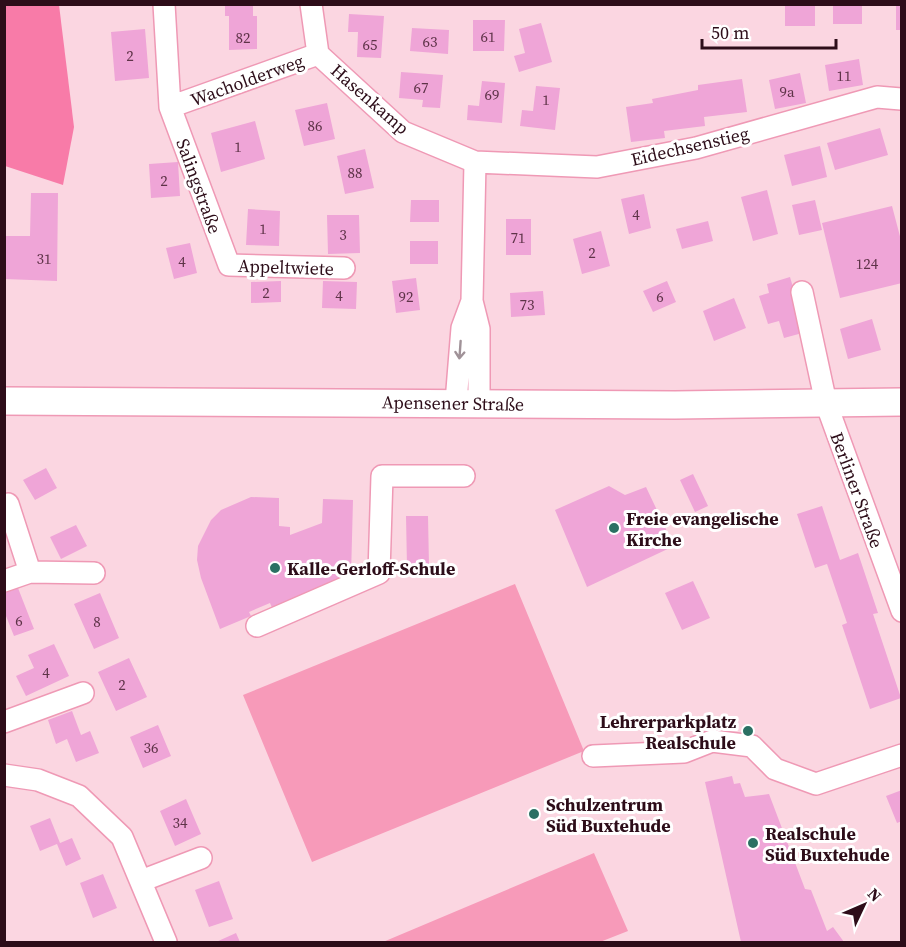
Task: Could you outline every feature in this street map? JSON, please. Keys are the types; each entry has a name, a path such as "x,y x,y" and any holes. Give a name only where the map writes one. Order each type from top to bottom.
{"main road":[{"name":"Apensener Straße","path":"4,401 468,402 664,405 902,402"}],"street":[{"name":"Wacholderweg","path":"164,4 170,107 318,54"},
{"name":"Hasenkamp","path":"311,4 318,54 403,132 476,162"},
{"name":"Eidechsenstieg","path":"476,162 597,166 696,148 877,97 901,98 902,105"},
{"name":"Salingstraße","path":"170,107 229,265"},
{"path":"468,402 480,329 472,301 476,162"},
{"name":"Appeltwiete","path":"229,265 344,268"},
{"name":"Berliner Straße","path":"802,292 826,403 902,611"},
{"path":"257,626 379,573 382,476 464,476"},
{"path":"8,504 30,572"},
{"path":"4,581 30,572 94,573"},
{"path":"4,722 83,693"},
{"path":"593,756 639,756 684,752 712,741 752,746 775,769 816,784 902,755"},
{"path":"4,775 38,780 79,796 123,837 165,942"},
{"path":"141,881 201,858"}],"shaded area":[{"path":"5,4 59,5 74,127 63,185 5,166"},
{"path":"515,584 584,751 312,862 243,695"},
{"path":"594,853 628,931 600,942 383,942"}],"building":[{"path":"225,4 253,4 253,16 257,16 257,49 229,50 229,16 225,16"},
{"path":"785,4 815,4 815,26 785,26"},
{"path":"833,4 862,4 862,24 833,24"},
{"path":"896,4 902,4 902,30 896,30"},
{"path":"349,14 384,16 381,58 357,57 358,32 348,32"},
{"path":"473,20 505,20 504,51 473,51"},
{"path":"541,23 552,62 519,72 514,56 525,53 519,29"},
{"path":"412,28 449,30 448,54 410,51"},
{"path":"145,29 149,78 115,81 111,32"},
{"path":"859,59 863,85 829,91 825,65"},
{"path":"401,72 443,75 440,108 422,107 423,100 399,98"},
{"path":"800,73 806,103 775,109 769,80"},
{"path":"742,79 747,112 704,117 705,126 664,131 665,138 631,142 626,107 653,103 652,99 698,90 698,85"},
{"path":"482,81 505,83 502,123 467,120 468,105 479,106"},
{"path":"536,86 560,88 555,130 520,126 522,110 533,111"},
{"path":"327,103 335,139 304,146 295,110"},
{"path":"255,121 265,159 221,172 211,133"},
{"path":"880,128 888,155 835,170 827,143"},
{"path":"820,146 827,177 792,186 784,155"},
{"path":"365,149 374,188 345,194 337,156"},
{"path":"178,162 180,196 151,198 149,164"},
{"path":"767,190 778,234 753,241 741,197"},
{"path":"31,193 58,193 57,281 5,279 5,236 30,236"},
{"path":"644,194 651,228 629,234 621,199"},
{"path":"411,200 439,200 439,222 410,222"},
{"path":"815,200 822,230 799,235 792,205"},
{"path":"892,206 902,244 902,283 840,298 822,223"},
{"path":"248,209 280,211 279,246 246,245"},
{"path":"327,215 359,215 360,253 328,254"},
{"path":"506,219 531,219 531,255 506,255"},
{"path":"708,221 713,241 682,249 676,229"},
{"path":"601,231 610,266 582,274 573,239"},
{"path":"410,241 438,241 438,264 410,264"},
{"path":"190,243 197,273 174,279 166,248"},
{"path":"790,277 806,332 784,338 779,321 768,324 759,296 769,293 767,284"},
{"path":"416,278 420,310 396,313 392,281"},
{"path":"281,281 281,302 251,303 251,282"},
{"path":"323,281 357,282 356,309 322,308"},
{"path":"667,281 676,302 653,312 643,291"},
{"path":"543,291 545,315 511,317 510,293"},
{"path":"734,298 746,328 714,341 703,311"},
{"path":"872,319 881,350 848,359 840,329"},
{"path":"46,468 57,488 35,500 23,480"},
{"path":"693,474 708,506 695,512 680,480"},
{"name":"Freie evangelische Kirche","path":"609,486 625,495 646,487 674,546 587,587 555,510"},
{"name":"Kalle-Gerloff-Schule","path":"251,497 279,498 279,526 290,527 290,535 322,523 323,499 353,500 351,576 273,610 270,603 249,612 251,616 220,629 201,578 197,560 198,546 211,520 221,510"},
{"path":"822,506 840,560 858,553 878,613 873,614 901,698 870,709 842,625 847,623 827,564 815,568 797,514"},
{"path":"406,516 428,516 429,566 407,567"},
{"path":"76,525 87,546 61,559 50,537"},
{"path":"693,581 710,618 682,630 665,593"},
{"path":"18,588 34,629 14,636 4,611 4,593"},
{"path":"100,593 119,638 94,649 74,604"},
{"path":"54,644 69,676 26,696 16,676 34,668 28,655"},
{"path":"129,658 147,697 116,711 98,672"},
{"path":"72,711 81,735 90,731 99,753 76,762 67,739 56,744 48,720"},
{"path":"158,725 171,756 143,768 130,737"},
{"name":"Realschule Süd Buxtehude","path":"732,776 734,784 740,783 745,797 769,794 805,889 811,890 827,931 833,927 844,942 741,942 705,782"},
{"path":"902,790 902,821 897,823 886,796"},
{"path":"186,799 201,834 175,846 160,811"},
{"path":"50,818 60,843 72,838 81,859 66,866 57,844 40,851 30,826"},
{"path":"103,874 117,908 93,918 80,883"},
{"path":"219,881 233,919 209,927 195,890"},
{"path":"236,933 240,942 216,942"}],"place":[{"name":"Freie evangelische Kirche","path":"614,528"},
{"name":"Kalle-Gerloff-Schule","path":"275,568"},
{"name":"Lehrerparkplatz Realschule","path":"748,731"},
{"name":"Schulzentrum Süd Buxtehude","path":"534,814"},
{"name":"Realschule Süd Buxtehude","path":"753,843"}]}
